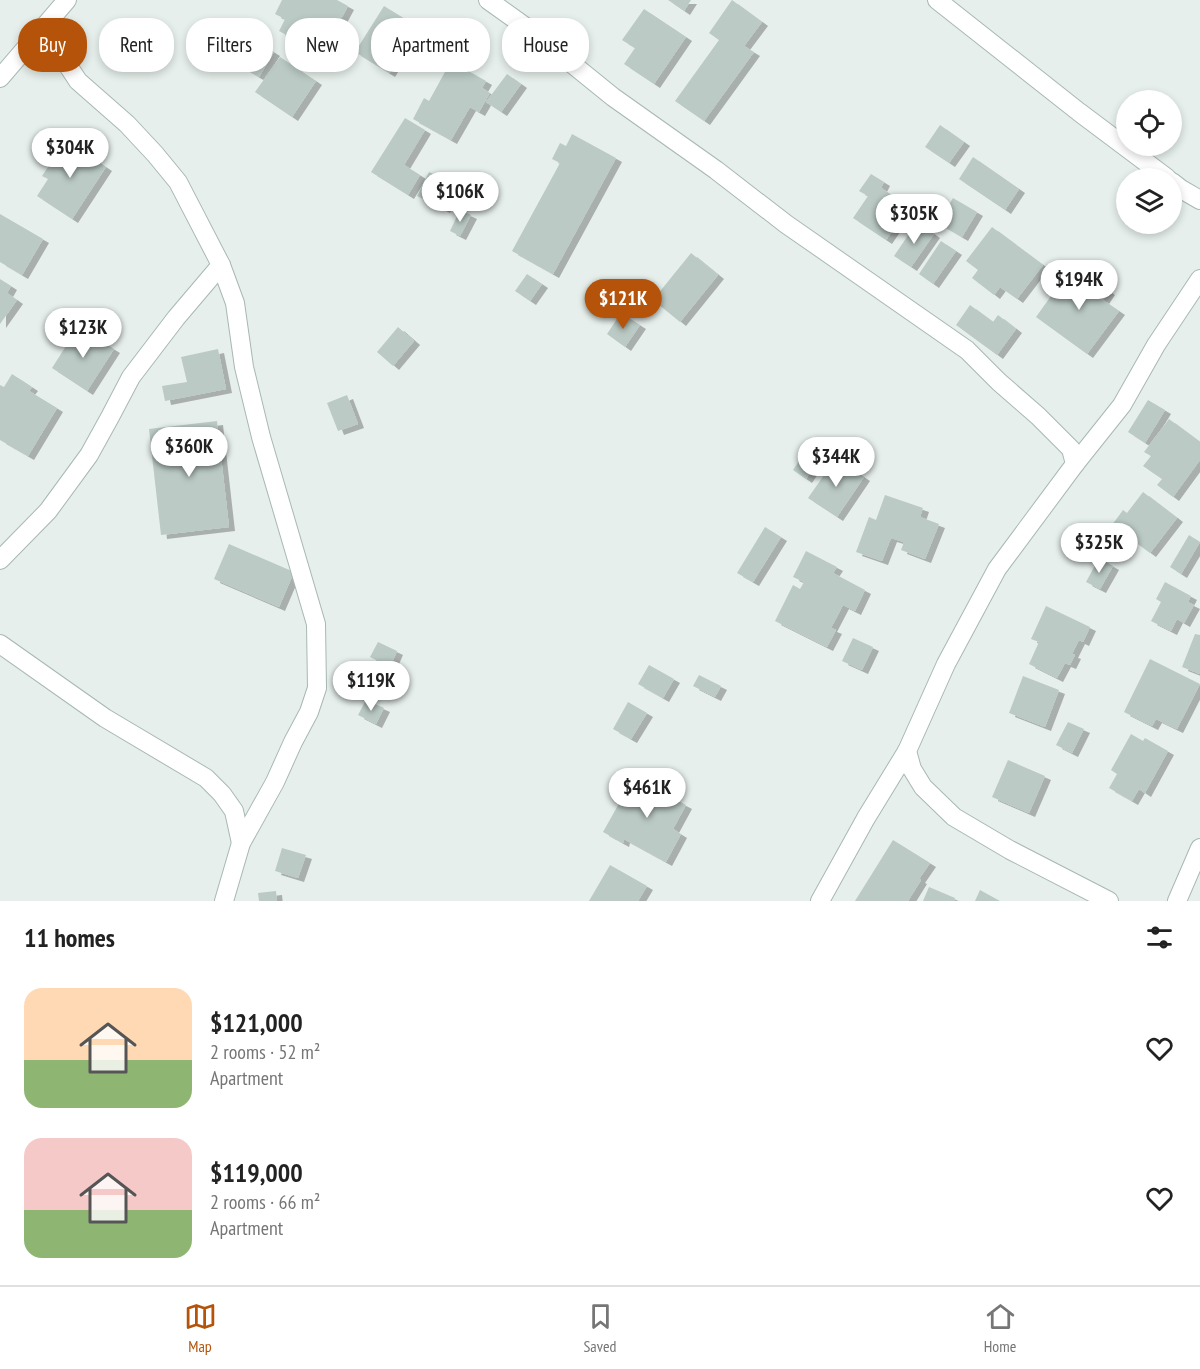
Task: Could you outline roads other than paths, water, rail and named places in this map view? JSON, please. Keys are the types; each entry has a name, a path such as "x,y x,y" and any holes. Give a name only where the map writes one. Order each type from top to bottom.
{"street":[{"path":"53,18 67,0"},
{"path":"488,0 534,33 613,97 716,170 786,224 967,350 1071,448 1075,464"},
{"path":"938,0 1154,168"},
{"path":"0,78 18,58"},
{"path":"72,72 78,81 127,124 178,182 221,265 235,303 244,367 261,437 316,624 317,688 309,712 241,843 224,901"},
{"path":"1182,190 1200,200"},
{"path":"0,560 48,511 89,455 131,377 176,318 221,265"},
{"path":"820,901 866,818 907,751 946,664 997,569 1122,405 1156,345 1200,279"},
{"path":"0,644 105,718 206,778 222,794 234,811 241,843"},
{"path":"907,751 912,769 923,787 954,817 1010,850 1109,901"},
{"path":"1177,901 1200,848"}]}
